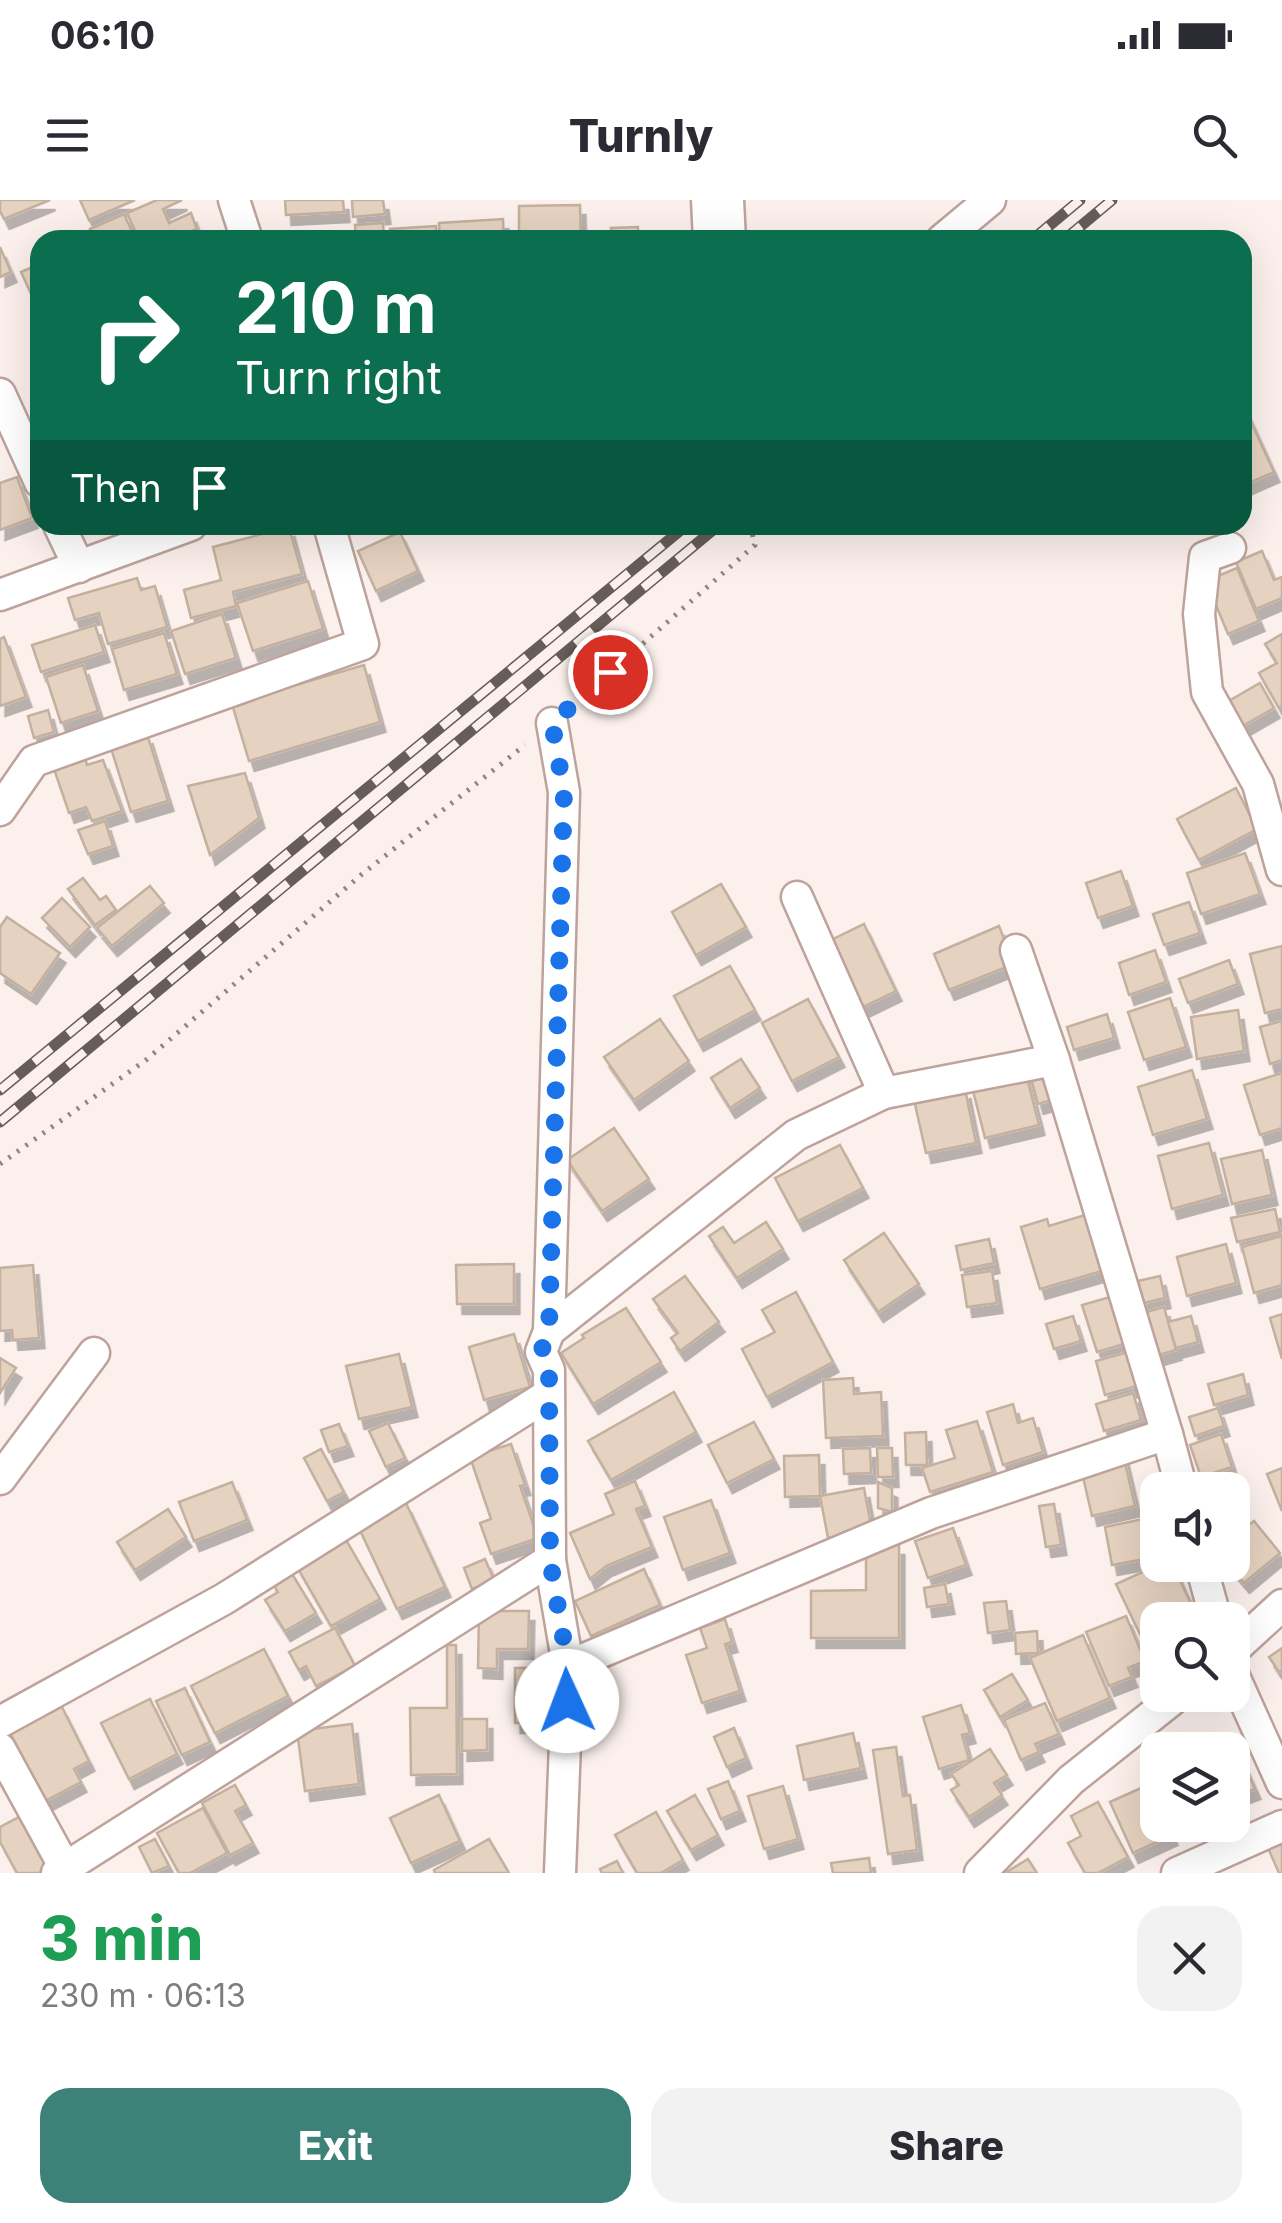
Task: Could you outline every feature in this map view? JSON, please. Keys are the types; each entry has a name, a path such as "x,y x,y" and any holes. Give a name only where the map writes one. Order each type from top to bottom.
{"street":[{"path":"234,200 244,230"},
{"path":"707,200 708,230"},
{"path":"728,200 730,230"},
{"path":"953,230 982,203"},
{"path":"0,394 30,460"},
{"path":"64,535 78,567"},
{"path":"0,595 164,535"},
{"path":"0,808 34,761 363,644 332,535"},
{"path":"1230,548 1204,557 1199,614 1207,692 1258,784 1282,870"},
{"path":"552,723 564,792 549,1330 541,1352 549,1370 550,1560 568,1666 560,1873"},
{"path":"797,897 884,1093"},
{"path":"1016,950 1054,1060 1177,1472"},
{"path":"549,1330 796,1135 884,1093 1054,1060"},
{"path":"0,1478 94,1352"},
{"path":"0,1722 224,1599 548,1395"},
{"path":"568,1666 931,1513 1167,1434"},
{"path":"0,1749 60,1870 550,1560"},
{"path":"1250,1634 1282,1605"},
{"path":"980,1873 1071,1780 1157,1712"},
{"path":"1250,1712 1282,1783"},
{"path":"1177,1873 1282,1826"}],"path":[{"path":"0,1164 146,1060 360,875 552,723 755,546 752,535"}],"building":[{"path":"0,200 50,200 4,219"},
{"path":"80,200 135,200 89,220"},
{"path":"157,200 182,200 163,209 169,223 191,213 197,229 135,230 127,213"},
{"path":"285,200 343,200 344,212 286,215"},
{"path":"352,200 383,200 385,214 353,217"},
{"path":"580,205 581,230 519,230 519,206"},
{"path":"124,214 131,230 90,230"},
{"path":"503,219 504,230 439,230 439,223"},
{"path":"383,223 383,230 355,230 355,225"},
{"path":"436,226 436,230 390,230"},
{"path":"638,227 638,230 611,230"},
{"path":"0,247 11,272 0,277"},
{"path":"30,268 30,292 21,272"},
{"path":"1252,424 1274,472 1252,482"},
{"path":"17,477 30,519 0,530 0,483"},
{"path":"259,535 291,535 302,574 233,592 236,606 191,618 184,590 221,580 213,547"},
{"path":"401,535 418,571 376,591 358,551"},
{"path":"1262,551 1274,580 1282,577 1282,598 1256,609 1236,562"},
{"path":"1237,568 1259,621 1228,634 1206,581"},
{"path":"137,578 141,590 155,586 167,627 108,644 99,613 75,620 68,598"},
{"path":"308,581 323,629 253,651 237,603"},
{"path":"222,614 236,658 185,674 171,631"},
{"path":"95,625 104,652 41,672 32,645"},
{"path":"164,633 177,674 124,690 112,649"},
{"path":"1282,634 1279,708 1259,673 1277,663 1265,644"},
{"path":"4,637 26,697 0,706 0,639"},
{"path":"83,665 98,711 61,723 46,677"},
{"path":"364,665 380,722 249,761 232,704"},
{"path":"1260,683 1274,708 1234,731 1220,706"},
{"path":"48,710 54,732 34,738 28,716"},
{"path":"147,734 168,801 131,812 110,745"},
{"path":"84,755 87,765 103,760 122,811 92,821 86,807 69,813 53,766"},
{"path":"245,773 259,818 210,855 188,786"},
{"path":"1236,788 1257,829 1199,860 1177,819"},
{"path":"105,821 113,846 88,854 78,830"},
{"path":"1245,853 1260,894 1201,914 1187,873"},
{"path":"1121,871 1133,906 1098,918 1086,883"},
{"path":"83,878 100,900 106,896 116,910 95,925 68,889"},
{"path":"721,884 746,927 696,955 672,912"},
{"path":"150,886 164,903 112,946 97,928"},
{"path":"62,898 90,927 70,947 42,918"},
{"path":"1189,902 1200,933 1164,945 1153,914"},
{"path":"7,917 60,953 31,994 0,973 0,927"},
{"path":"864,924 896,991 863,1007 831,940"},
{"path":"999,926 1014,964 949,990 934,954"},
{"path":"1282,946 1282,1009 1265,1013 1250,954"},
{"path":"1155,950 1166,982 1129,995 1119,963"},
{"path":"1229,960 1238,984 1188,1003 1179,979"},
{"path":"730,966 755,1010 698,1041 674,996"},
{"path":"1170,998 1186,1047 1144,1060 1128,1012"},
{"path":"808,999 839,1057 792,1081 762,1023"},
{"path":"1238,1010 1244,1051 1197,1059 1191,1017"},
{"path":"1107,1014 1114,1038 1074,1050 1067,1027"},
{"path":"660,1019 689,1061 634,1100 604,1057"},
{"path":"1282,1021 1282,1060 1270,1064 1260,1027"},
{"path":"741,1059 760,1088 730,1108 711,1078"},
{"path":"1044,1063 1055,1099 1038,1104 1028,1067"},
{"path":"1025,1070 1039,1125 985,1138 971,1083"},
{"path":"1192,1070 1207,1119 1153,1135 1138,1087"},
{"path":"1282,1073 1282,1128 1260,1135 1244,1085"},
{"path":"965,1089 976,1143 926,1153 914,1100"},
{"path":"614,1128 649,1179 602,1211 567,1160"},
{"path":"1209,1143 1223,1195 1172,1209 1158,1156"},
{"path":"840,1145 863,1188 798,1221 775,1178"},
{"path":"1262,1150 1272,1195 1232,1204 1221,1159"},
{"path":"1275,1209 1280,1232 1237,1242 1231,1218"},
{"path":"1085,1215 1102,1271 1040,1289 1021,1227 1047,1219 1049,1226"},
{"path":"766,1222 783,1249 737,1278 709,1236 723,1227 734,1243"},
{"path":"884,1233 919,1284 878,1312 844,1260"},
{"path":"1282,1236 1282,1285 1254,1293 1242,1247"},
{"path":"989,1239 994,1263 961,1270 956,1246"},
{"path":"1226,1244 1236,1283 1187,1296 1177,1257"},
{"path":"514,1264 514,1304 457,1304 456,1265"},
{"path":"33,1265 39,1338 13,1340 12,1330 0,1331 0,1268"},
{"path":"992,1271 997,1303 967,1307 962,1275"},
{"path":"685,1276 719,1322 680,1351 671,1338 678,1333 653,1299"},
{"path":"1160,1276 1165,1298 1144,1303 1138,1281"},
{"path":"796,1292 833,1362 767,1397 742,1349 775,1332 762,1310"},
{"path":"1110,1297 1124,1344 1097,1352 1082,1305"},
{"path":"1164,1307 1176,1350 1155,1356 1143,1313"},
{"path":"626,1308 661,1362 593,1404 561,1353"},
{"path":"1282,1314 1282,1359 1270,1318"},
{"path":"1073,1316 1081,1341 1054,1349 1046,1324"},
{"path":"1191,1316 1198,1342 1176,1348 1168,1322"},
{"path":"514,1334 530,1387 484,1400 469,1347"},
{"path":"1128,1352 1137,1386 1105,1395 1096,1361"},
{"path":"399,1354 412,1407 359,1419 346,1366"},
{"path":"0,1358 16,1368 0,1393"},
{"path":"1243,1374 1248,1395 1214,1405 1208,1384"},
{"path":"853,1378 854,1394 881,1392 883,1436 826,1438 823,1380"},
{"path":"674,1392 696,1432 611,1480 588,1441"},
{"path":"1133,1393 1141,1420 1104,1431 1096,1404"},
{"path":"1013,1404 1018,1423 1033,1418 1043,1452 1003,1465 987,1412"},
{"path":"1218,1408 1224,1426 1195,1436 1189,1417"},
{"path":"977,1421 993,1472 930,1492 922,1468 955,1458 946,1430"},
{"path":"754,1422 774,1459 727,1483 708,1445"},
{"path":"388,1423 405,1458 386,1467 369,1431"},
{"path":"339,1424 348,1446 329,1452 321,1430"},
{"path":"926,1432 927,1465 906,1465 905,1433"},
{"path":"1221,1434 1232,1467 1199,1472 1190,1445"},
{"path":"511,1444 538,1538 491,1554 480,1523 491,1519 470,1457"},
{"path":"870,1448 871,1473 844,1474 843,1449"},
{"path":"877,1448 892,1448 893,1477 878,1477"},
{"path":"321,1449 344,1492 327,1501 304,1458"},
{"path":"1123,1454 1135,1506 1092,1516 1080,1464"},
{"path":"819,1455 820,1496 785,1497 784,1456"},
{"path":"1282,1468 1282,1511 1267,1474"},
{"path":"635,1481 645,1506 636,1509 652,1547 606,1566 590,1579 570,1533 614,1514 605,1494"},
{"path":"232,1482 247,1520 194,1541 179,1502"},
{"path":"878,1482 892,1488 892,1512 878,1508"},
{"path":"864,1488 872,1531 828,1538 820,1496"},
{"path":"711,1500 730,1553 683,1570 664,1517"},
{"path":"406,1503 445,1587 397,1609 358,1526"},
{"path":"1054,1504 1061,1545 1046,1547 1039,1506"},
{"path":"168,1509 186,1537 135,1570 117,1542"},
{"path":"1140,1520 1140,1560 1112,1565 1105,1527"},
{"path":"1254,1521 1280,1553 1250,1578 1250,1524"},
{"path":"953,1528 966,1565 928,1578 915,1541"},
{"path":"345,1538 380,1599 331,1626 296,1565"},
{"path":"866,1545 899,1545 899,1638 811,1638 811,1591 866,1590"},
{"path":"485,1559 494,1580 472,1589 464,1568"},
{"path":"289,1569 316,1613 285,1631 265,1600 278,1592 271,1581"},
{"path":"644,1569 660,1605 591,1636 575,1601"},
{"path":"1140,1573 1140,1582 1181,1582 1190,1602 1140,1602 1140,1634 1116,1584"},
{"path":"945,1584 949,1604 927,1607 924,1588"},
{"path":"1006,1601 1010,1630 988,1633 984,1603"},
{"path":"479,1611 529,1611 528,1649 497,1649 497,1669 478,1668"},
{"path":"1126,1616 1140,1649 1140,1663 1128,1668 1132,1677 1109,1686 1086,1632"},
{"path":"725,1619 732,1642 725,1644 740,1691 702,1703 686,1655 707,1648 700,1628"},
{"path":"335,1628 355,1666 316,1686 306,1666 299,1670 289,1652"},
{"path":"1037,1631 1038,1653 1016,1654 1015,1633"},
{"path":"1083,1635 1110,1698 1057,1721 1030,1658"},
{"path":"447,1645 456,1645 457,1774 411,1775 410,1708 447,1708"},
{"path":"1282,1648 1282,1671 1279,1672 1269,1657"},
{"path":"264,1649 288,1696 215,1733 191,1686"},
{"path":"515,1668 536,1668 536,1723 515,1723"},
{"path":"1012,1674 1028,1700 1000,1717 984,1690"},
{"path":"185,1688 210,1742 182,1755 156,1701"},
{"path":"150,1699 177,1754 129,1779 101,1723"},
{"path":"1045,1703 1059,1734 1035,1744 1039,1752 1021,1760 1004,1720"},
{"path":"961,1705 970,1733 962,1735 969,1760 939,1769 923,1717"},
{"path":"62,1707 89,1761 74,1769 81,1782 45,1801 10,1733"},
{"path":"462,1719 487,1719 487,1750 462,1751"},
{"path":"352,1724 359,1784 305,1791 297,1731"},
{"path":"734,1728 746,1758 727,1767 714,1737"},
{"path":"853,1733 861,1768 804,1780 797,1746"},
{"path":"896,1747 903,1796 910,1795 917,1850 888,1854 873,1750"},
{"path":"990,1749 1007,1775 994,1783 1002,1795 969,1817 951,1790 959,1785 951,1774"},
{"path":"728,1781 740,1811 721,1819 708,1789"},
{"path":"235,1785 246,1805 235,1811 253,1843 230,1855 202,1803"},
{"path":"783,1786 798,1839 764,1849 748,1796"},
{"path":"1140,1788 1140,1842 1157,1842 1133,1853 1110,1802"},
{"path":"439,1795 460,1841 411,1863 390,1818"},
{"path":"695,1795 718,1835 691,1850 667,1811"},
{"path":"1098,1802 1128,1857 1098,1873 1085,1873 1068,1843 1081,1836 1071,1816"},
{"path":"203,1808 227,1853 190,1873 179,1873 157,1833"},
{"path":"656,1812 683,1860 661,1873 637,1873 615,1835"},
{"path":"19,1817 48,1868 39,1873 17,1873 0,1842 0,1827"},
{"path":"155,1839 169,1866 152,1873 139,1847"},
{"path":"489,1839 509,1873 435,1873 434,1870"},
{"path":"1282,1842 1282,1873 1279,1873 1268,1848"},
{"path":"869,1858 871,1873 833,1873 831,1863"},
{"path":"1028,1859 1037,1873 1005,1873"},
{"path":"617,1861 623,1873 602,1873 600,1869"}],"railway":[{"path":"1044,230 1080,200"},
{"path":"1076,230 1112,200"},
{"path":"0,1090 675,535"},
{"path":"0,1122 707,535"}],"route":[{"path":"567,1701 568,1666 550,1560 549,1370 541,1352 549,1330 564,792 552,723 610,672"}]}
